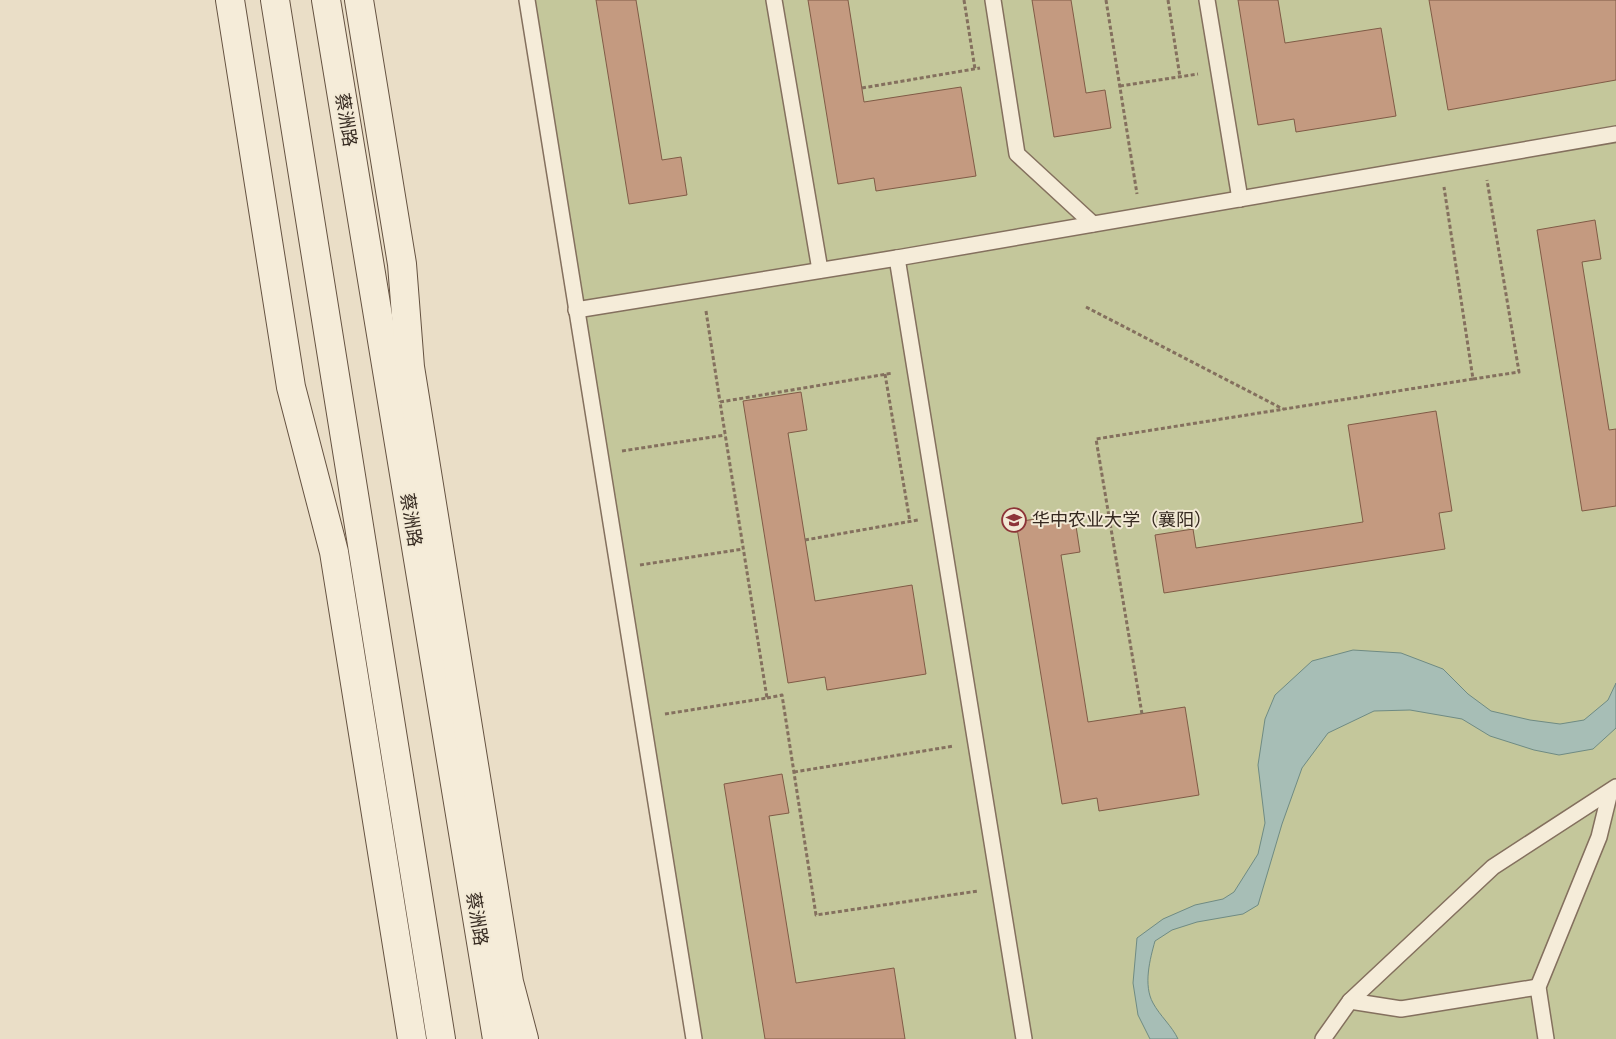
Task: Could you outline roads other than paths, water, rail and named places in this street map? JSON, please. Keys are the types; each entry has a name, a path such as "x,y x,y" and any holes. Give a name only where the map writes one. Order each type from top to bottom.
{"street":[{"path":"230,0 291,387 334,552 412,1039"},
{"path":"275,0 441,1039"},
{"name":"蔡洲路","path":"326,0 497,1039"},
{"path":"359,0 402,264 410,367 509,982 524,1039"}],"lane":[{"path":"526,0 694,1039"},
{"path":"774,0 820,270"},
{"path":"993,0 1017,154 1093,224"},
{"path":"1206,0 1240,199"},
{"path":"576,310 897,258 1616,134"},
{"path":"897,258 1024,1039"},
{"path":"1546,1039 1538,987 1610,814 1613,790"},
{"path":"1323,1039 1350,1001 1493,867 1613,790"},
{"path":"1350,1001 1401,1009 1538,987"}],"water":[{"path":"1353,650 1401,653 1443,669 1468,694 1491,711 1530,720 1560,724 1584,720 1608,700 1616,683 1616,728 1593,749 1559,755 1534,750 1490,736 1462,719 1410,710 1374,711 1328,733 1302,768 1282,824 1258,905 1243,914 1197,922 1172,930 1155,941 1148,972 1148,988 1153,1003 1178,1039 1150,1039 1138,1015 1133,983 1137,938 1163,919 1195,905 1223,899 1234,892 1258,854 1265,823 1258,765 1265,719 1275,695 1312,661"}],"place":[{"name":"华中农业大学（襄阳）","path":"1014,520"}]}
